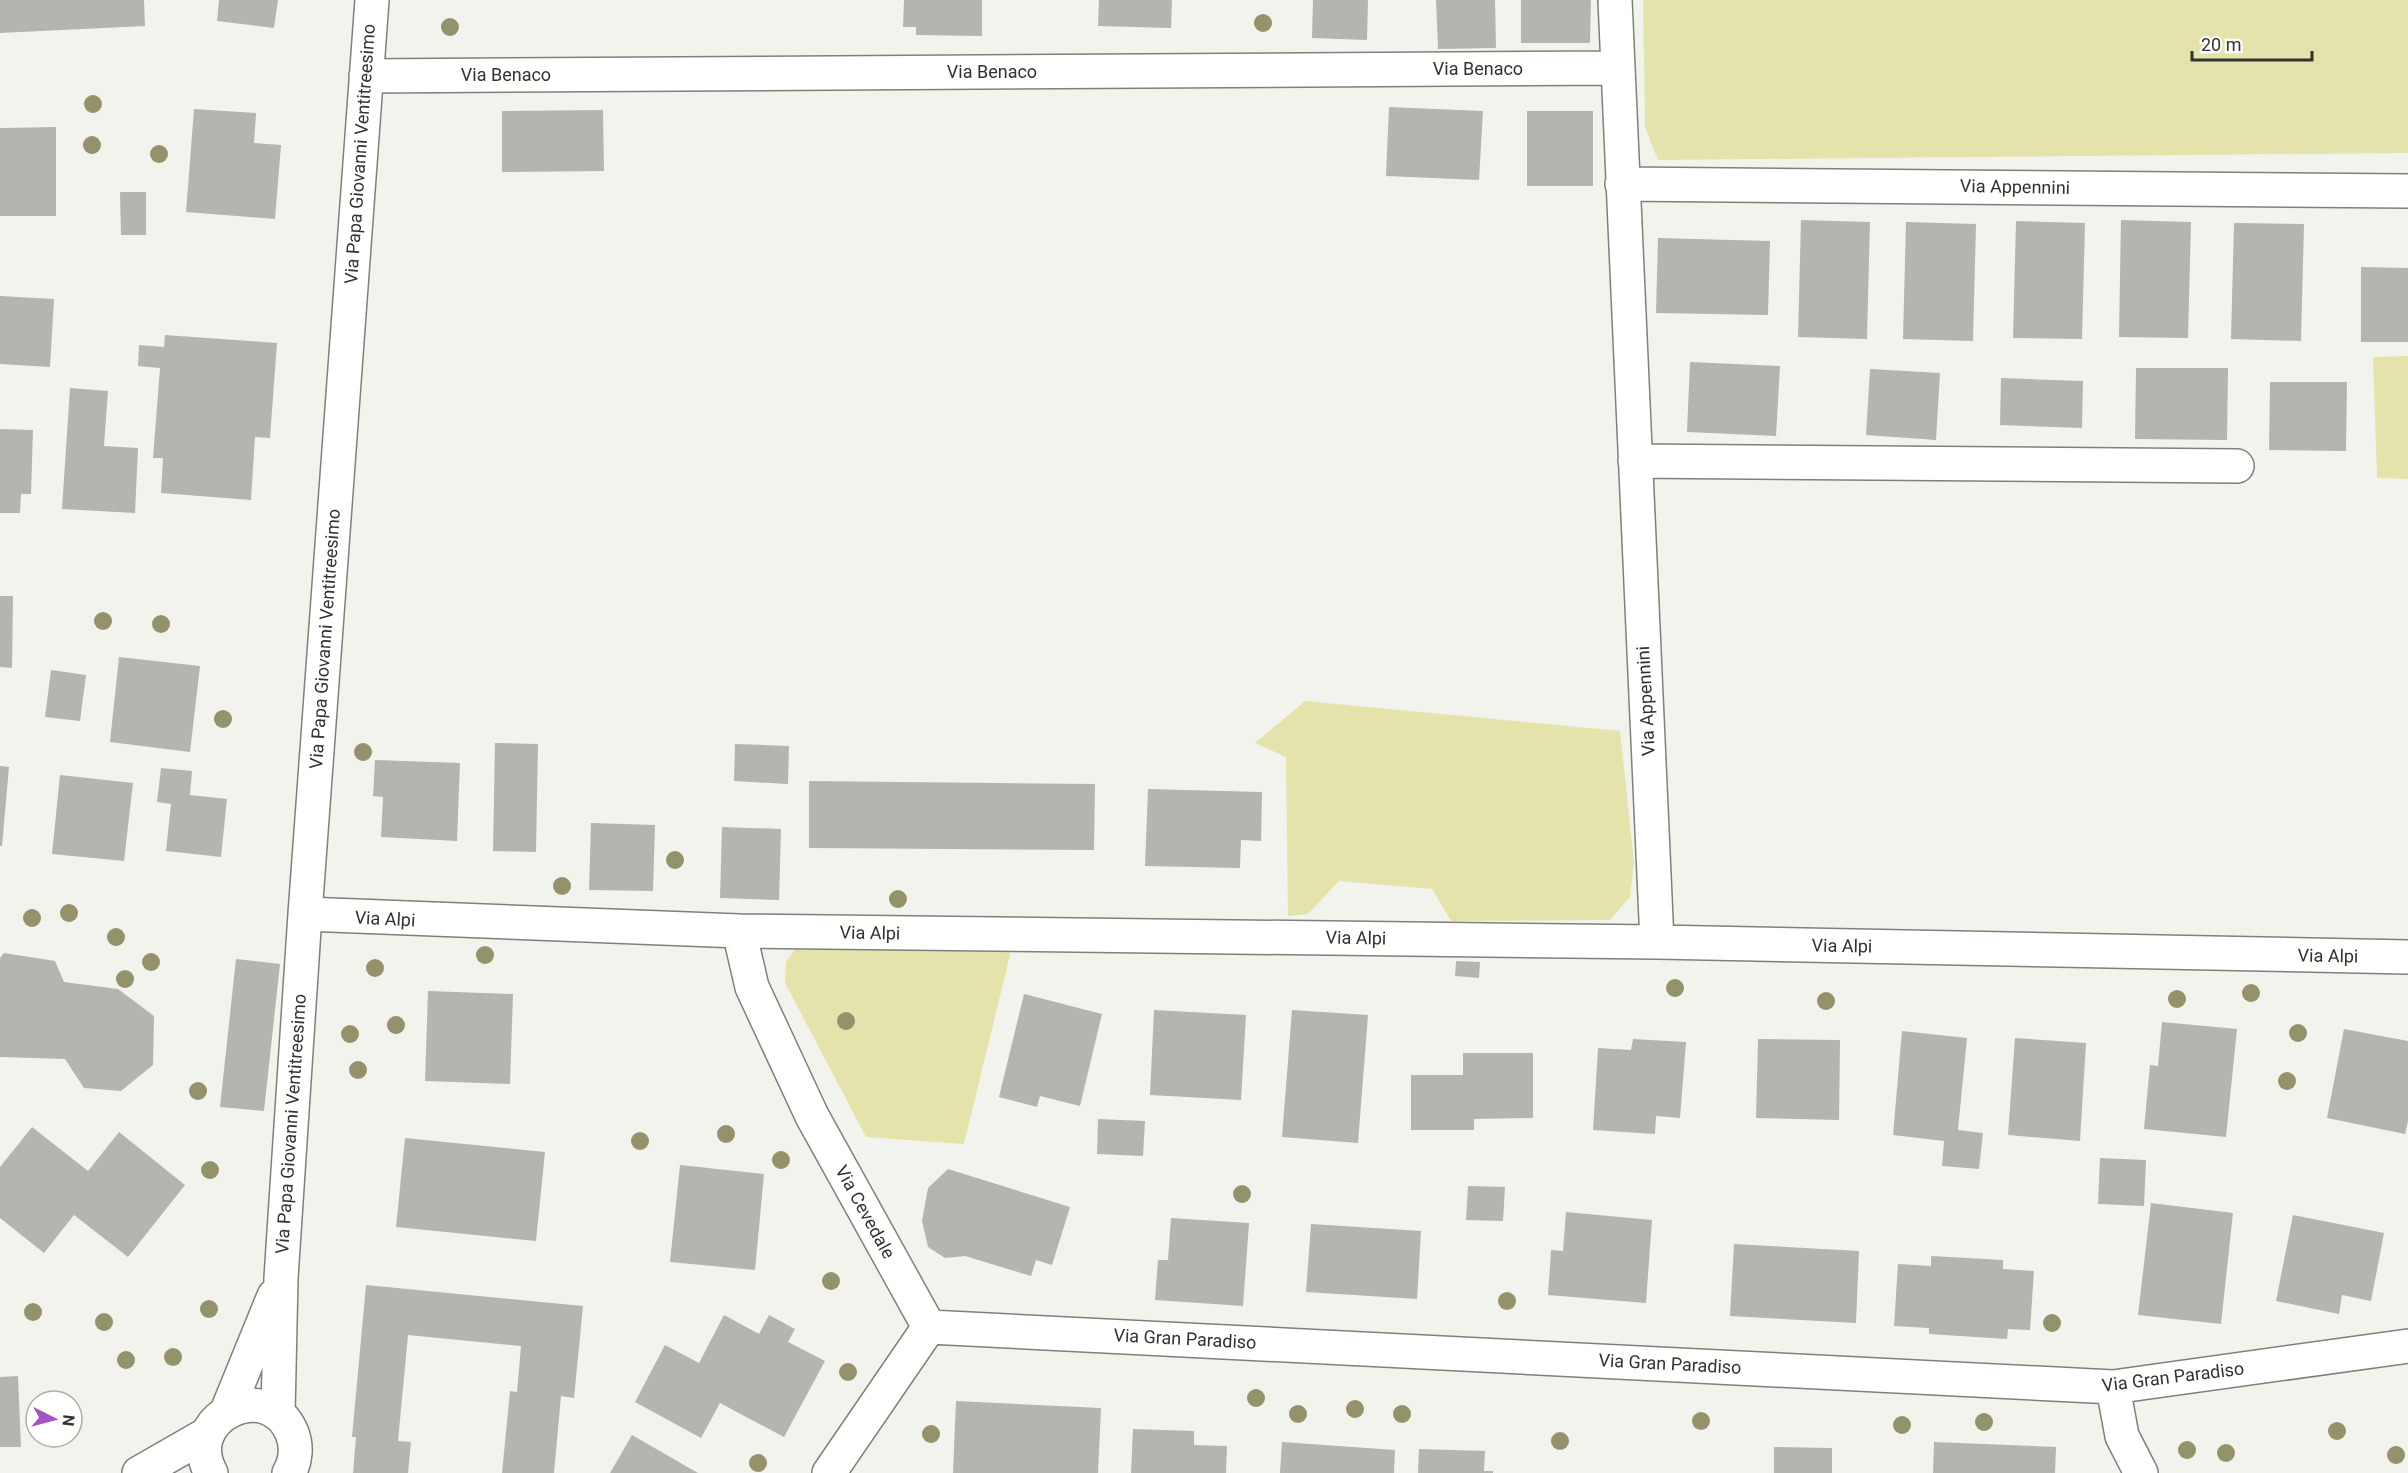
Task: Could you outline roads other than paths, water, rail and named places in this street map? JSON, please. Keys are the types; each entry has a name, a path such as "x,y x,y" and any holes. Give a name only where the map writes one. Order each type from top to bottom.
{"street":[{"name":"Via Papa Giovanni Ventitreesimo","path":"278,1414 281,1278 305,914 372,0"},
{"name":"Via Appennini","path":"1615,0 1658,942"},
{"name":"Via Benaco","path":"366,76 1618,68"},
{"name":"Via Appennini","path":"1622,184 2408,191"},
{"path":"1635,461 2237,466"},
{"name":"Via Alpi","path":"305,914 739,931 1658,942 2408,957"},
{"name":"Via Cevedale","path":"739,931 752,987 812,1116 929,1327"},
{"name":"Via Papa Giovanni Ventitreesimo","path":"211,1473 206,1458 217,1423 281,1278"},
{"path":"829,1473 929,1327"},
{"name":"Via Gran Paradiso","path":"929,1327 2112,1387 2408,1346"},
{"path":"2112,1387 2122,1437 2141,1473"},
{"path":"139,1473 217,1423 239,1406 253,1405 278,1414 289,1425 296,1455 289,1473"}]}
